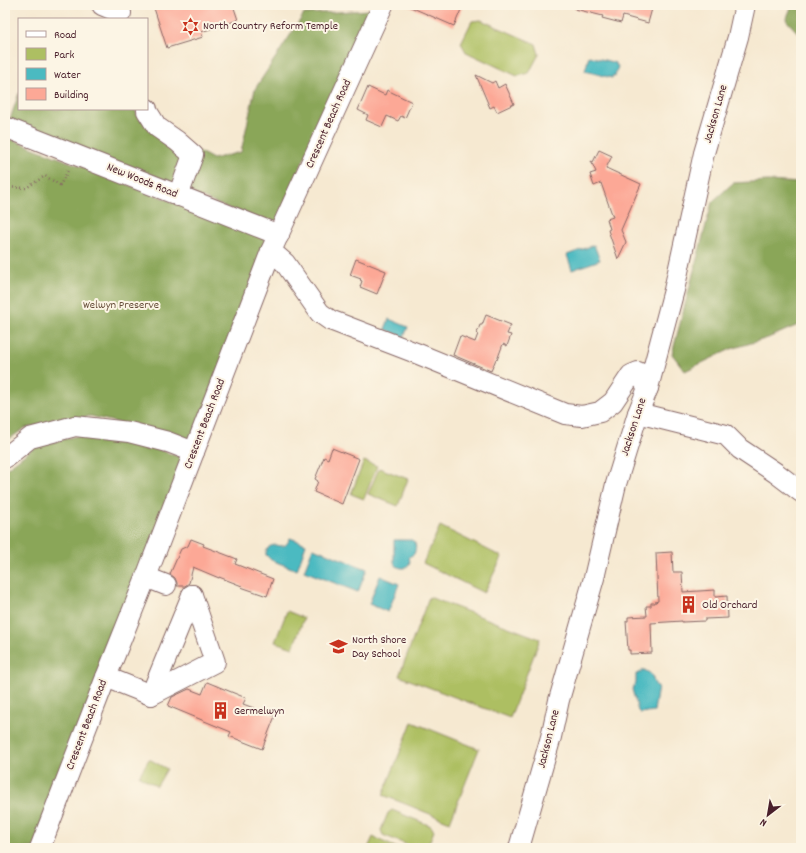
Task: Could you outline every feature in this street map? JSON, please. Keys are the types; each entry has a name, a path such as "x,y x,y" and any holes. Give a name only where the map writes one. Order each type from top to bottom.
{"street":[{"path":"102,5 123,12"},
{"name":"Crescent Beach Road","path":"40,848 275,243 384,5"},
{"name":"Jackson Lane","path":"519,848 594,578 616,484 638,413 648,388 674,290 704,153 738,37 745,5"},
{"path":"147,110 157,127 177,141 193,155 178,196"},
{"name":"New Woods Road","path":"5,127 178,196 275,243"},
{"path":"275,243 285,264 320,313 330,320 416,353 565,414 582,416 600,412 613,402 631,375 638,372 648,388"},
{"path":"638,413 726,435 740,449 801,492"},
{"path":"5,458 30,438 76,426 129,432 168,442 194,452"},
{"path":"106,677 151,695 215,662 177,589 146,577"},
{"path":"151,695 177,589"}],"path":[{"path":"5,187 26,188 45,176 60,185 76,155"}],"green space":[{"path":"792,5 798,5 801,7 801,36 786,20"},
{"path":"370,10 274,227 10,119 18,96 18,110 135,110 138,118 213,159 241,152 255,89 304,14"},
{"path":"481,20 536,44 539,54 529,73 517,76 466,52 461,43 472,21"},
{"name":"Welwyn Preserve","path":"5,137 269,239 191,444 160,433 90,416 25,428 5,442"},
{"path":"768,181 801,183 801,324 768,338 731,349 685,371 672,354 712,202 733,183"},
{"path":"81,435 132,440 185,459 35,848 5,848 5,470 36,446"},
{"path":"364,461 377,466 364,499 351,494"},
{"path":"379,468 408,479 398,506 368,494"},
{"path":"440,526 502,557 484,593 423,563"},
{"path":"429,597 540,639 510,718 399,676"},
{"path":"287,611 304,618 293,648 275,642"},
{"path":"412,722 479,749 450,822 383,795"},
{"path":"149,759 167,769 157,786 139,776"},
{"path":"392,810 431,826 434,831 427,848 415,848 383,835 381,830 388,813"},
{"path":"373,837 397,848 368,848"}],"water":[{"path":"589,56 616,63 618,66 615,76 613,75 612,78 585,71"},
{"path":"594,245 600,260 572,270 567,255"},
{"path":"389,319 408,327 404,337 385,329"},
{"path":"290,538 306,544 297,570 271,560 266,555 269,547 286,545"},
{"path":"394,540 412,540 414,542 416,548 414,554 409,557 409,564 404,568 398,567 394,562"},
{"path":"313,548 367,569 358,592 304,571"},
{"path":"380,576 399,584 388,612 369,604"},
{"path":"644,670 652,675 655,684 658,687 654,711 640,713 638,711 632,689 636,683 636,674"}],"building":[{"name":"North Country Reform Temple","path":"153,5 233,5 238,20 201,32 203,37 167,48"},
{"path":"406,5 463,5 454,26"},
{"path":"575,5 653,5 648,23 623,16 621,23 602,18 603,16 575,9"},
{"path":"476,75 492,83 495,81 498,88 505,84 514,104 497,112 494,106 490,108"},
{"path":"368,87 385,95 387,90 412,102 405,118 401,116 398,121 387,116 382,127 366,120 368,115 358,110"},
{"path":"599,150 612,156 606,168 641,184 621,230 626,242 618,259 608,230 610,229 607,219 613,217 601,183 594,186 590,174 596,172 591,161 593,162"},
{"path":"356,259 386,271 377,294 360,287 362,281 360,280 361,279 350,275"},
{"path":"486,315 511,325 507,334 511,335 507,346 503,344 491,371 453,355 460,336 475,342 480,325 482,325"},
{"path":"332,448 359,459 342,504 314,492 318,481 315,479 324,457 328,459"},
{"path":"191,539 204,544 203,546 237,559 235,564 273,579 267,596 193,567 189,583 185,586 177,586 175,578 170,574 181,549 188,546"},
{"name":"Old Orchard","path":"672,552 673,572 682,572 683,592 715,590 715,597 727,596 728,618 705,619 705,621 651,623 652,653 630,654 630,650 628,650 626,621 628,621 628,617 647,616 646,606 651,606 651,603 658,601 656,553"},
{"name":"Germelwyn","path":"207,682 246,698 243,704 275,716 262,749 229,736 231,732 168,706 172,697 189,689 202,694"}],"place":[{"name":"North Country Reform Temple","path":"190,26"},
{"name":"Old Orchard","path":"689,605"},
{"name":"North Shore Day School","path":"339,647"},
{"name":"Germelwyn","path":"221,711"}]}
